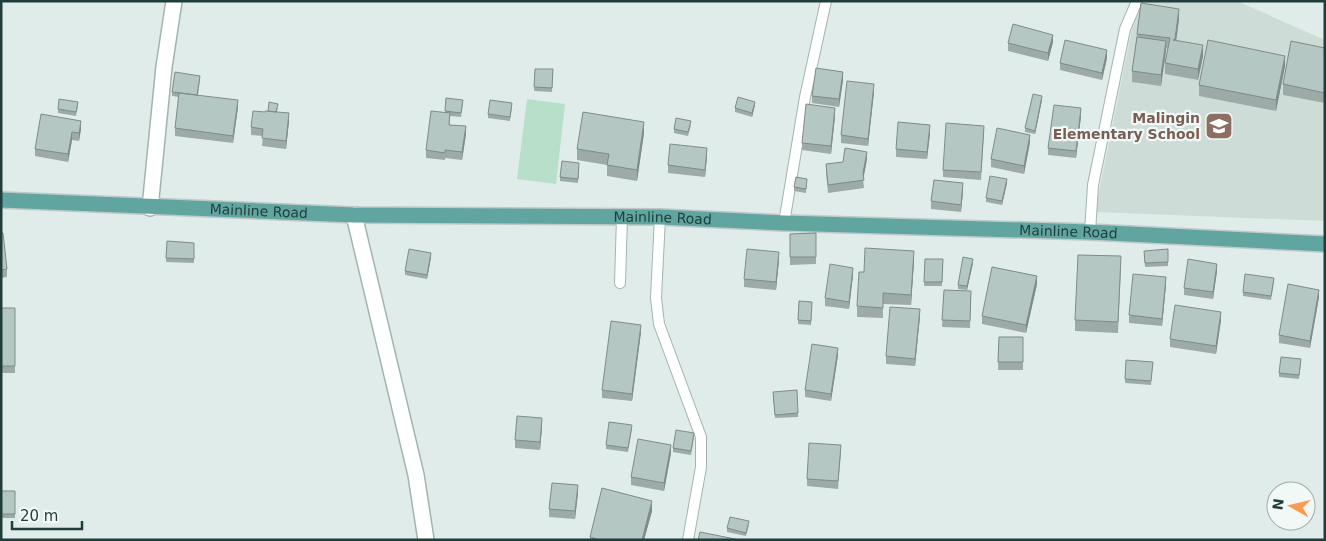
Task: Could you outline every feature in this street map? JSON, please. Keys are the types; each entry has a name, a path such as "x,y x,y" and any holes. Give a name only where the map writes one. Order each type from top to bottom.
{"main road":[{"name":"Mainline Road","path":"1,200 354,216 660,217 784,223 1090,232 1325,244"}],"street":[{"path":"150,208 164,67 174,1"},
{"path":"354,216 416,475 426,540"}],"lane":[{"path":"784,223 805,97 826,1"},
{"path":"1090,232 1093,186 1123,38 1137,1"},
{"path":"620,283 622,217"},
{"path":"660,217 656,298 659,324 701,437 701,467 688,540"}],"shaded area":[{"name":"Malingin Elementary School","path":"1149,1 1237,1 1325,40 1325,221 1095,212 1136,9"}],"green space":[{"path":"527,99 565,104 556,184 517,179"}],"building":[{"path":"1141,3 1179,9 1175,39 1173,40 1203,45 1198,69 1165,63 1170,38 1137,34"},
{"path":"1013,24 1053,35 1048,53 1008,43"},
{"path":"1137,37 1166,41 1161,75 1132,71"},
{"path":"1065,40 1107,50 1102,73 1060,63"},
{"path":"1208,40 1285,56 1276,100 1199,85"},
{"path":"1291,41 1325,48 1325,93 1283,84"},
{"path":"816,68 843,72 839,99 812,96"},
{"path":"535,69 553,69 552,88 534,87"},
{"path":"175,72 200,76 197,95 172,92"},
{"path":"847,81 874,84 868,139 841,135"},
{"path":"179,93 238,100 233,136 175,128"},
{"path":"1033,94 1042,96 1035,131 1025,128"},
{"path":"738,97 755,102 752,113 735,108"},
{"path":"446,98 463,100 461,113 445,111"},
{"path":"59,99 78,102 76,112 58,109"},
{"path":"490,100 512,103 510,117 488,114"},
{"path":"269,102 278,104 276,112 268,111"},
{"path":"806,104 835,108 831,146 802,143"},
{"path":"1054,105 1081,108 1076,151 1048,148"},
{"path":"253,111 289,113 286,141 262,138 263,129 251,127"},
{"path":"431,111 450,113 449,125 466,126 462,152 445,150 445,153 426,150"},
{"path":"583,112 644,122 637,170 607,165 609,154 577,149"},
{"path":"41,114 81,121 79,133 72,132 68,154 35,149"},
{"path":"676,118 691,121 688,132 674,129"},
{"path":"898,122 930,125 927,152 896,149"},
{"path":"946,123 984,126 981,172 943,170"},
{"path":"997,128 1030,135 1024,166 991,159"},
{"path":"670,144 707,148 705,170 668,165"},
{"path":"845,148 867,152 863,173 864,180 828,185 826,164 843,162"},
{"path":"562,161 579,163 578,179 560,177"},
{"path":"990,176 1007,179 1002,201 986,198"},
{"path":"796,177 807,179 806,189 794,187"},
{"path":"934,180 963,183 961,205 931,201"},
{"path":"1,233 3,233 7,269 1,270"},
{"path":"816,233 816,257 790,257 790,234"},
{"path":"167,241 194,243 194,259 166,258"},
{"path":"865,248 914,251 911,295 883,293 883,308 857,306 859,272 864,272"},
{"path":"409,249 431,253 427,275 405,271"},
{"path":"747,249 779,252 776,282 744,279"},
{"path":"1168,249 1168,262 1145,263 1144,251"},
{"path":"1078,255 1121,256 1118,322 1075,320"},
{"path":"963,257 973,259 967,286 958,285"},
{"path":"925,259 943,259 942,282 924,282"},
{"path":"1188,259 1217,264 1213,292 1184,288"},
{"path":"830,264 853,268 849,302 825,298"},
{"path":"992,267 1037,276 1026,325 982,316"},
{"path":"1133,274 1166,277 1162,319 1129,315"},
{"path":"1245,274 1274,278 1271,296 1243,292"},
{"path":"1288,284 1319,290 1310,341 1279,335"},
{"path":"944,290 971,291 970,321 942,320"},
{"path":"799,301 812,302 811,321 798,320"},
{"path":"1175,305 1221,312 1216,346 1170,339"},
{"path":"890,307 920,309 915,359 886,356"},
{"path":"1,308 15,308 15,366 1,366"},
{"path":"611,321 641,325 632,394 602,390"},
{"path":"999,337 1023,337 1023,362 998,362"},
{"path":"812,344 838,348 831,394 805,390"},
{"path":"1281,357 1301,359 1299,375 1279,373"},
{"path":"1126,360 1153,362 1151,381 1125,379"},
{"path":"797,390 798,413 775,415 773,392"},
{"path":"517,416 542,418 540,442 515,440"},
{"path":"609,422 632,425 628,448 606,445"},
{"path":"676,430 694,433 691,451 673,448"},
{"path":"638,439 671,445 664,483 631,477"},
{"path":"809,443 841,445 838,481 807,479"},
{"path":"552,483 578,485 575,511 549,509"},
{"path":"602,488 652,501 642,540 600,540 590,537"},
{"path":"1,491 15,491 15,514 1,514"},
{"path":"730,517 749,521 746,533 727,528"},
{"path":"700,532 740,540 698,540"}],"place":[{"name":"Malingin Elementary School","path":"1219,126"}]}
